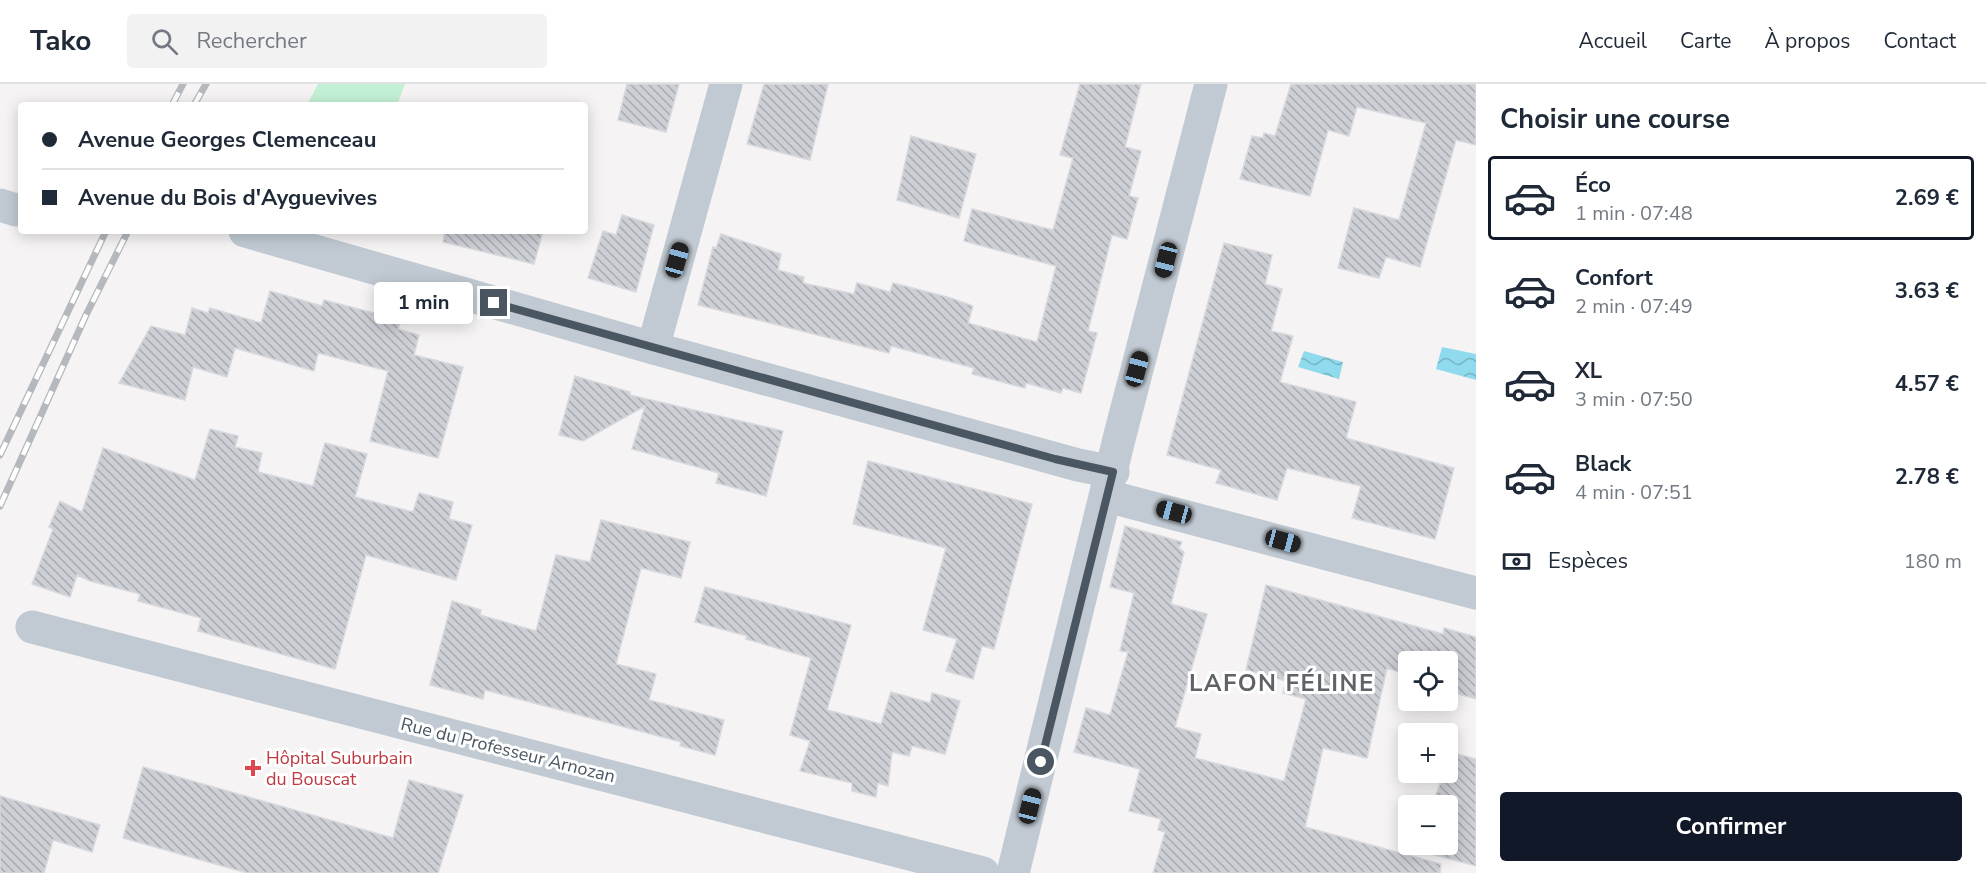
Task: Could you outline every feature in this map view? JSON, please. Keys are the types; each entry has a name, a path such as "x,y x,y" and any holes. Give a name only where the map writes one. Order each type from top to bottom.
{"street":[{"path":"653,348 726,84"},
{"path":"1014,873 1211,84"},
{"path":"255,234 653,348 1078,465 1110,484 1476,593"},
{"name":"Rue du Professeur Arnozan","path":"32,627 983,873"}],"green space":[{"path":"318,84 405,84 398,102 309,102"}],"water":[{"path":"1442,347 1476,354 1476,380 1436,369"},
{"path":"1304,351 1343,362 1339,379 1298,367"}],"building":[{"path":"627,84 679,84 666,132 618,120"},
{"path":"764,84 828,84 810,160 747,144"},
{"path":"1080,84 1141,84 1125,147 1141,151 1129,196 1138,198 1127,239 1112,235 1088,331 1097,333 1081,393 1063,388 1061,393 1026,383 1025,388 972,374 974,368 891,346 889,353 698,305 713,247 716,248 721,234 781,254 778,270 804,277 803,283 854,294 857,283 890,292 893,283 973,306 968,323 1037,342 1056,266 964,241 972,209 1053,230 1073,158 1060,155"},
{"path":"1291,84 1476,84 1476,145 1456,140 1420,267 1386,257 1379,278 1338,268 1354,208 1399,220 1426,123 1357,107 1349,136 1328,130 1310,196 1240,179 1252,136 1263,138 1264,133 1275,136"},
{"path":"911,136 976,154 959,218 897,200"},
{"path":"622,215 654,225 636,292 588,278 603,231 616,235"},
{"path":"444,234 542,234 534,264 443,242"},
{"path":"1224,243 1272,255 1265,284 1282,289 1271,331 1293,336 1280,382 1356,402 1346,438 1454,468 1435,539 1352,518 1361,486 1287,468 1277,500 1216,483 1221,470 1167,455"},
{"path":"270,291 322,306 324,300 401,320 398,329 419,335 414,355 463,367 438,458 370,441 388,371 318,353 314,371 235,348 227,377 193,367 185,400 119,383 151,326 185,335 192,308 208,313 210,308 261,323"},
{"path":"575,376 630,392 630,395 783,431 766,496 716,483 719,473 632,449 645,406 583,441 559,435"},
{"path":"210,429 238,436 235,447 262,453 258,472 313,486 325,443 367,454 355,497 413,512 419,493 453,502 449,519 472,525 456,580 366,555 335,669 198,631 201,618 138,601 140,594 90,581 77,575 70,597 32,584 53,529 49,527 60,501 82,512 103,448 195,480"},
{"path":"868,461 1032,504 994,649 982,646 973,679 946,671 957,639 923,630 946,548 853,524"},
{"path":"601,520 690,542 681,578 641,568 616,664 656,674 649,700 724,720 715,755 680,746 681,742 485,690 483,699 430,685 452,601 481,610 480,615 536,631 556,555 590,562"},
{"path":"1125,526 1182,542 1179,548 1184,552 1171,604 1207,614 1175,727 1201,734 1195,758 1284,781 1306,699 1283,693 1286,681 1246,670 1266,585 1443,634 1444,628 1476,637 1476,699 1458,694 1458,651 1398,651 1398,672 1387,668 1367,758 1323,748 1305,827 1398,852 1398,855 1408,855 1441,864 1440,873 1153,873 1165,832 1158,830 1161,819 1129,811 1140,769 1074,752 1086,708 1110,715 1128,652 1120,651 1134,593 1110,587"},
{"path":"705,587 851,625 827,710 881,724 891,692 930,703 932,693 960,701 945,754 912,746 909,756 892,752 888,786 878,783 876,797 852,791 852,783 800,771 810,741 790,735 811,658 746,639 747,636 695,622"},
{"path":"1458,754 1476,759 1476,866 1435,855 1458,855 1458,795 1436,795 1440,783 1458,783"},
{"path":"143,767 393,838 409,780 463,795 438,873 247,873 123,838"},
{"path":"0,796 100,825 92,852 53,840 44,873 0,873"}],"railway":[{"path":"174,102 183,84"},
{"path":"196,102 206,84"},
{"path":"0,455 105,234"},
{"path":"0,506 86,315 126,234"}],"place":[{"name":"Hôpital Suburbain du Bouscat","path":"253,768"}],"district":[{"name":"LAFON FÉLINE","path":"1282,683"}],"route":[{"path":"494,303 1055,459 1113,472 1041,762"}]}
